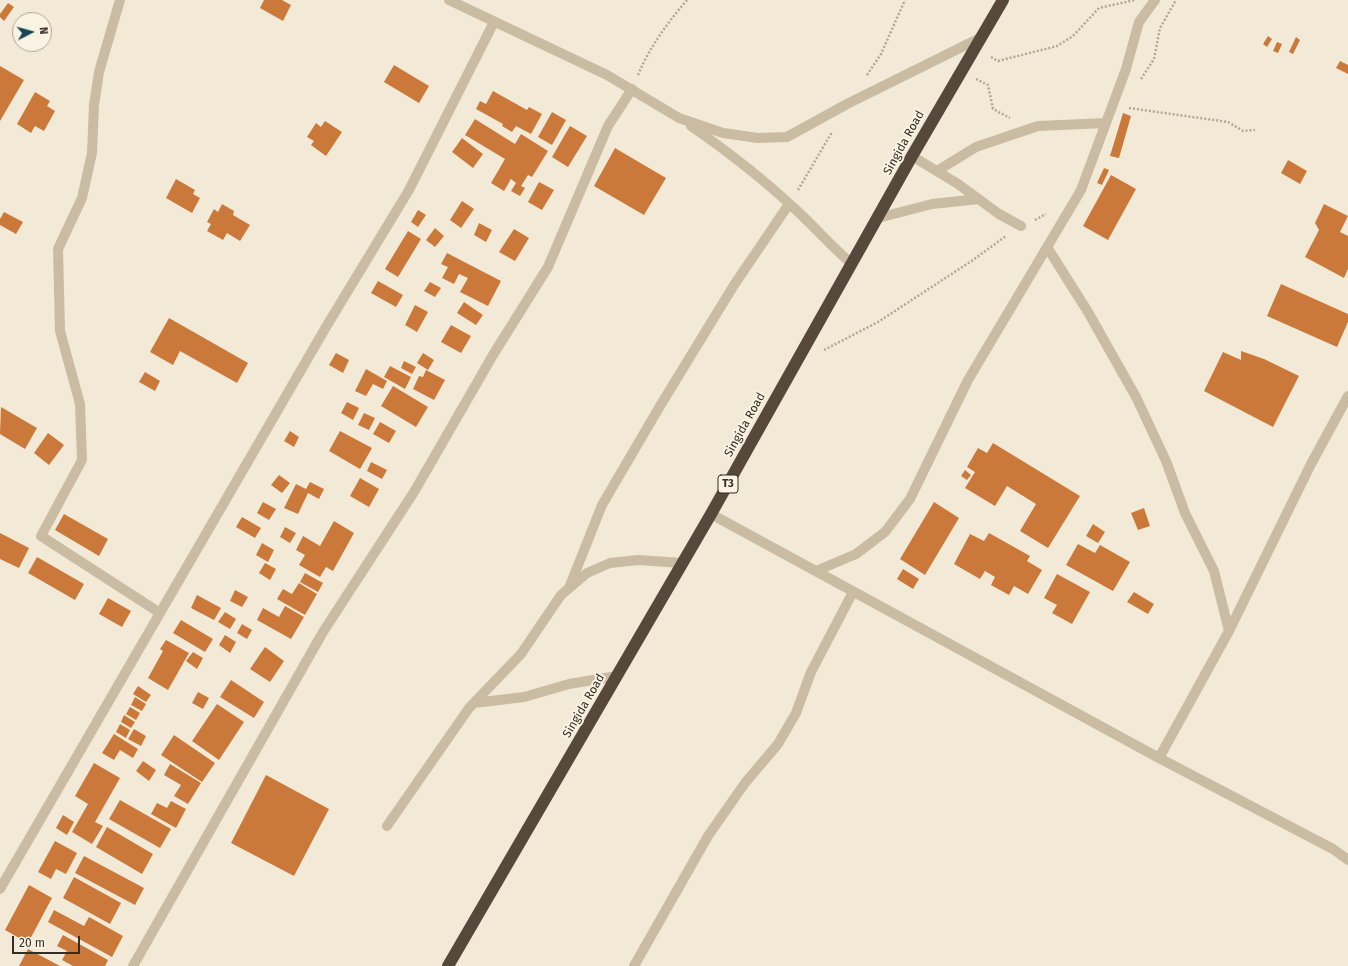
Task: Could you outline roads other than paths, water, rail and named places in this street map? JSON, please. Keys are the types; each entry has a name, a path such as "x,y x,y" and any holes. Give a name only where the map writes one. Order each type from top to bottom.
{"highway":[{"name":"Singida Road","path":"448,966 711,514 912,156 1003,0"}],"street":[{"path":"120,0 99,72 94,105 92,153 82,198 58,249 60,331 80,404 82,460 41,536 160,613"},
{"path":"449,0 607,75 680,118 726,150 789,204 829,244 852,264"},
{"path":"816,572 856,554 885,532 910,499 968,380 1081,190 1113,106 1139,22 1155,0"},
{"path":"0,889 326,327 409,190 494,22"},
{"path":"680,118 723,133 758,138 787,137 847,104 977,43"},
{"path":"133,966 323,632 414,492 493,354 548,267 608,126 632,89"},
{"path":"937,171 976,147 1038,126 1106,123"},
{"path":"912,156 937,171 999,214 1021,226"},
{"path":"878,218 932,204 979,200"},
{"path":"569,588 602,505 660,406 730,292 789,204"},
{"path":"1047,247 1088,312 1128,384 1166,461 1185,513 1214,571 1229,631"},
{"path":"1158,758 1229,631 1311,464 1348,396"},
{"path":"711,514 1158,758 1333,849 1348,860"},
{"path":"387,826 474,703 521,654 561,595 587,573 610,562 638,560 682,563"},
{"path":"634,966 708,836 744,783 778,744 796,712 811,672 853,592"},
{"path":"474,703 524,697 569,684 617,676"}]}
